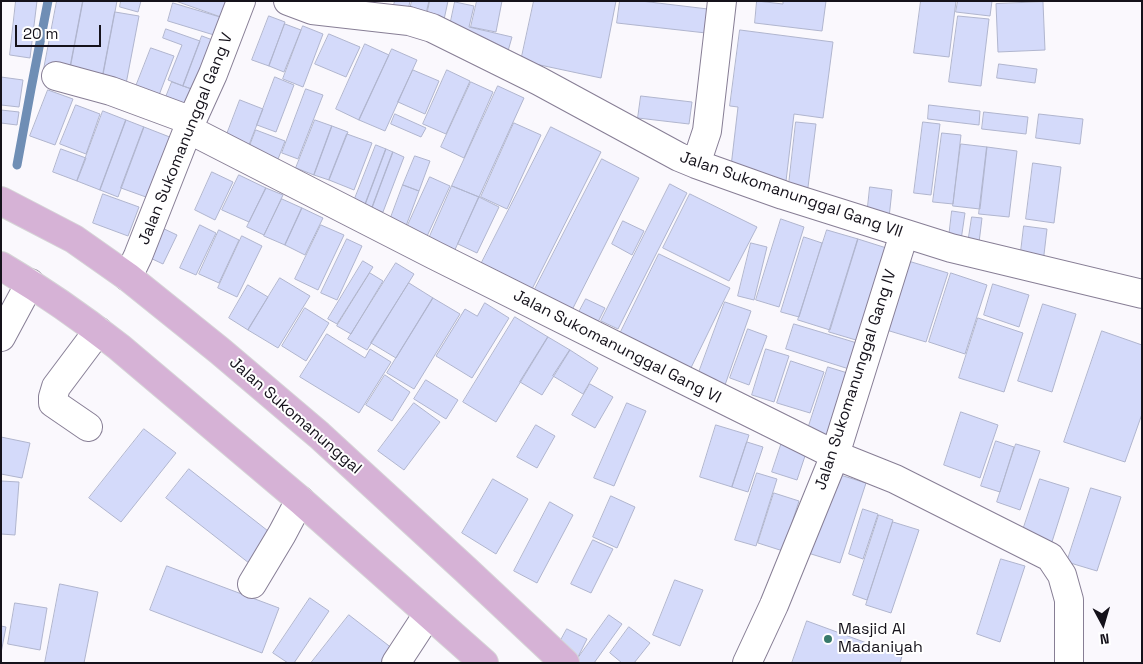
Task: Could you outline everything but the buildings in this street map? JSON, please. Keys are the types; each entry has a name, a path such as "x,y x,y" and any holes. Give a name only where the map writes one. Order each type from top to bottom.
{"main road":[{"name":"Jalan Sukomanunggal","path":"1,201 74,239 128,277 220,351 319,436 565,663"},
{"path":"1,266 30,283 98,331 300,500 484,663"}],"street":[{"name":"Jalan Sukomanunggal Gang V","path":"128,277 190,125 213,74 241,1"},
{"name":"Jalan Sukomanunggal Gang VII","path":"288,1 312,10 409,21 432,28 539,81 679,157 783,195 951,248 1142,294"},
{"path":"696,164 707,131 722,1"},
{"name":"Jalan Sukomanunggal Gang VI","path":"56,76 111,91 190,125 443,259 835,455 895,479 1050,557 1062,575 1069,600 1069,663"},
{"name":"Jalan Sukomanunggal Gang IV","path":"747,663 774,606 835,455 904,234"},
{"path":"1,337 30,283"},
{"path":"88,427 53,403 53,397 56,387 98,331"},
{"path":"252,584 300,500"},
{"path":"396,663 428,614"}],"waterway":[{"path":"17,165 48,1"}],"place":[{"name":"Masjid Al Madaniyah","path":"828,639"}]}
